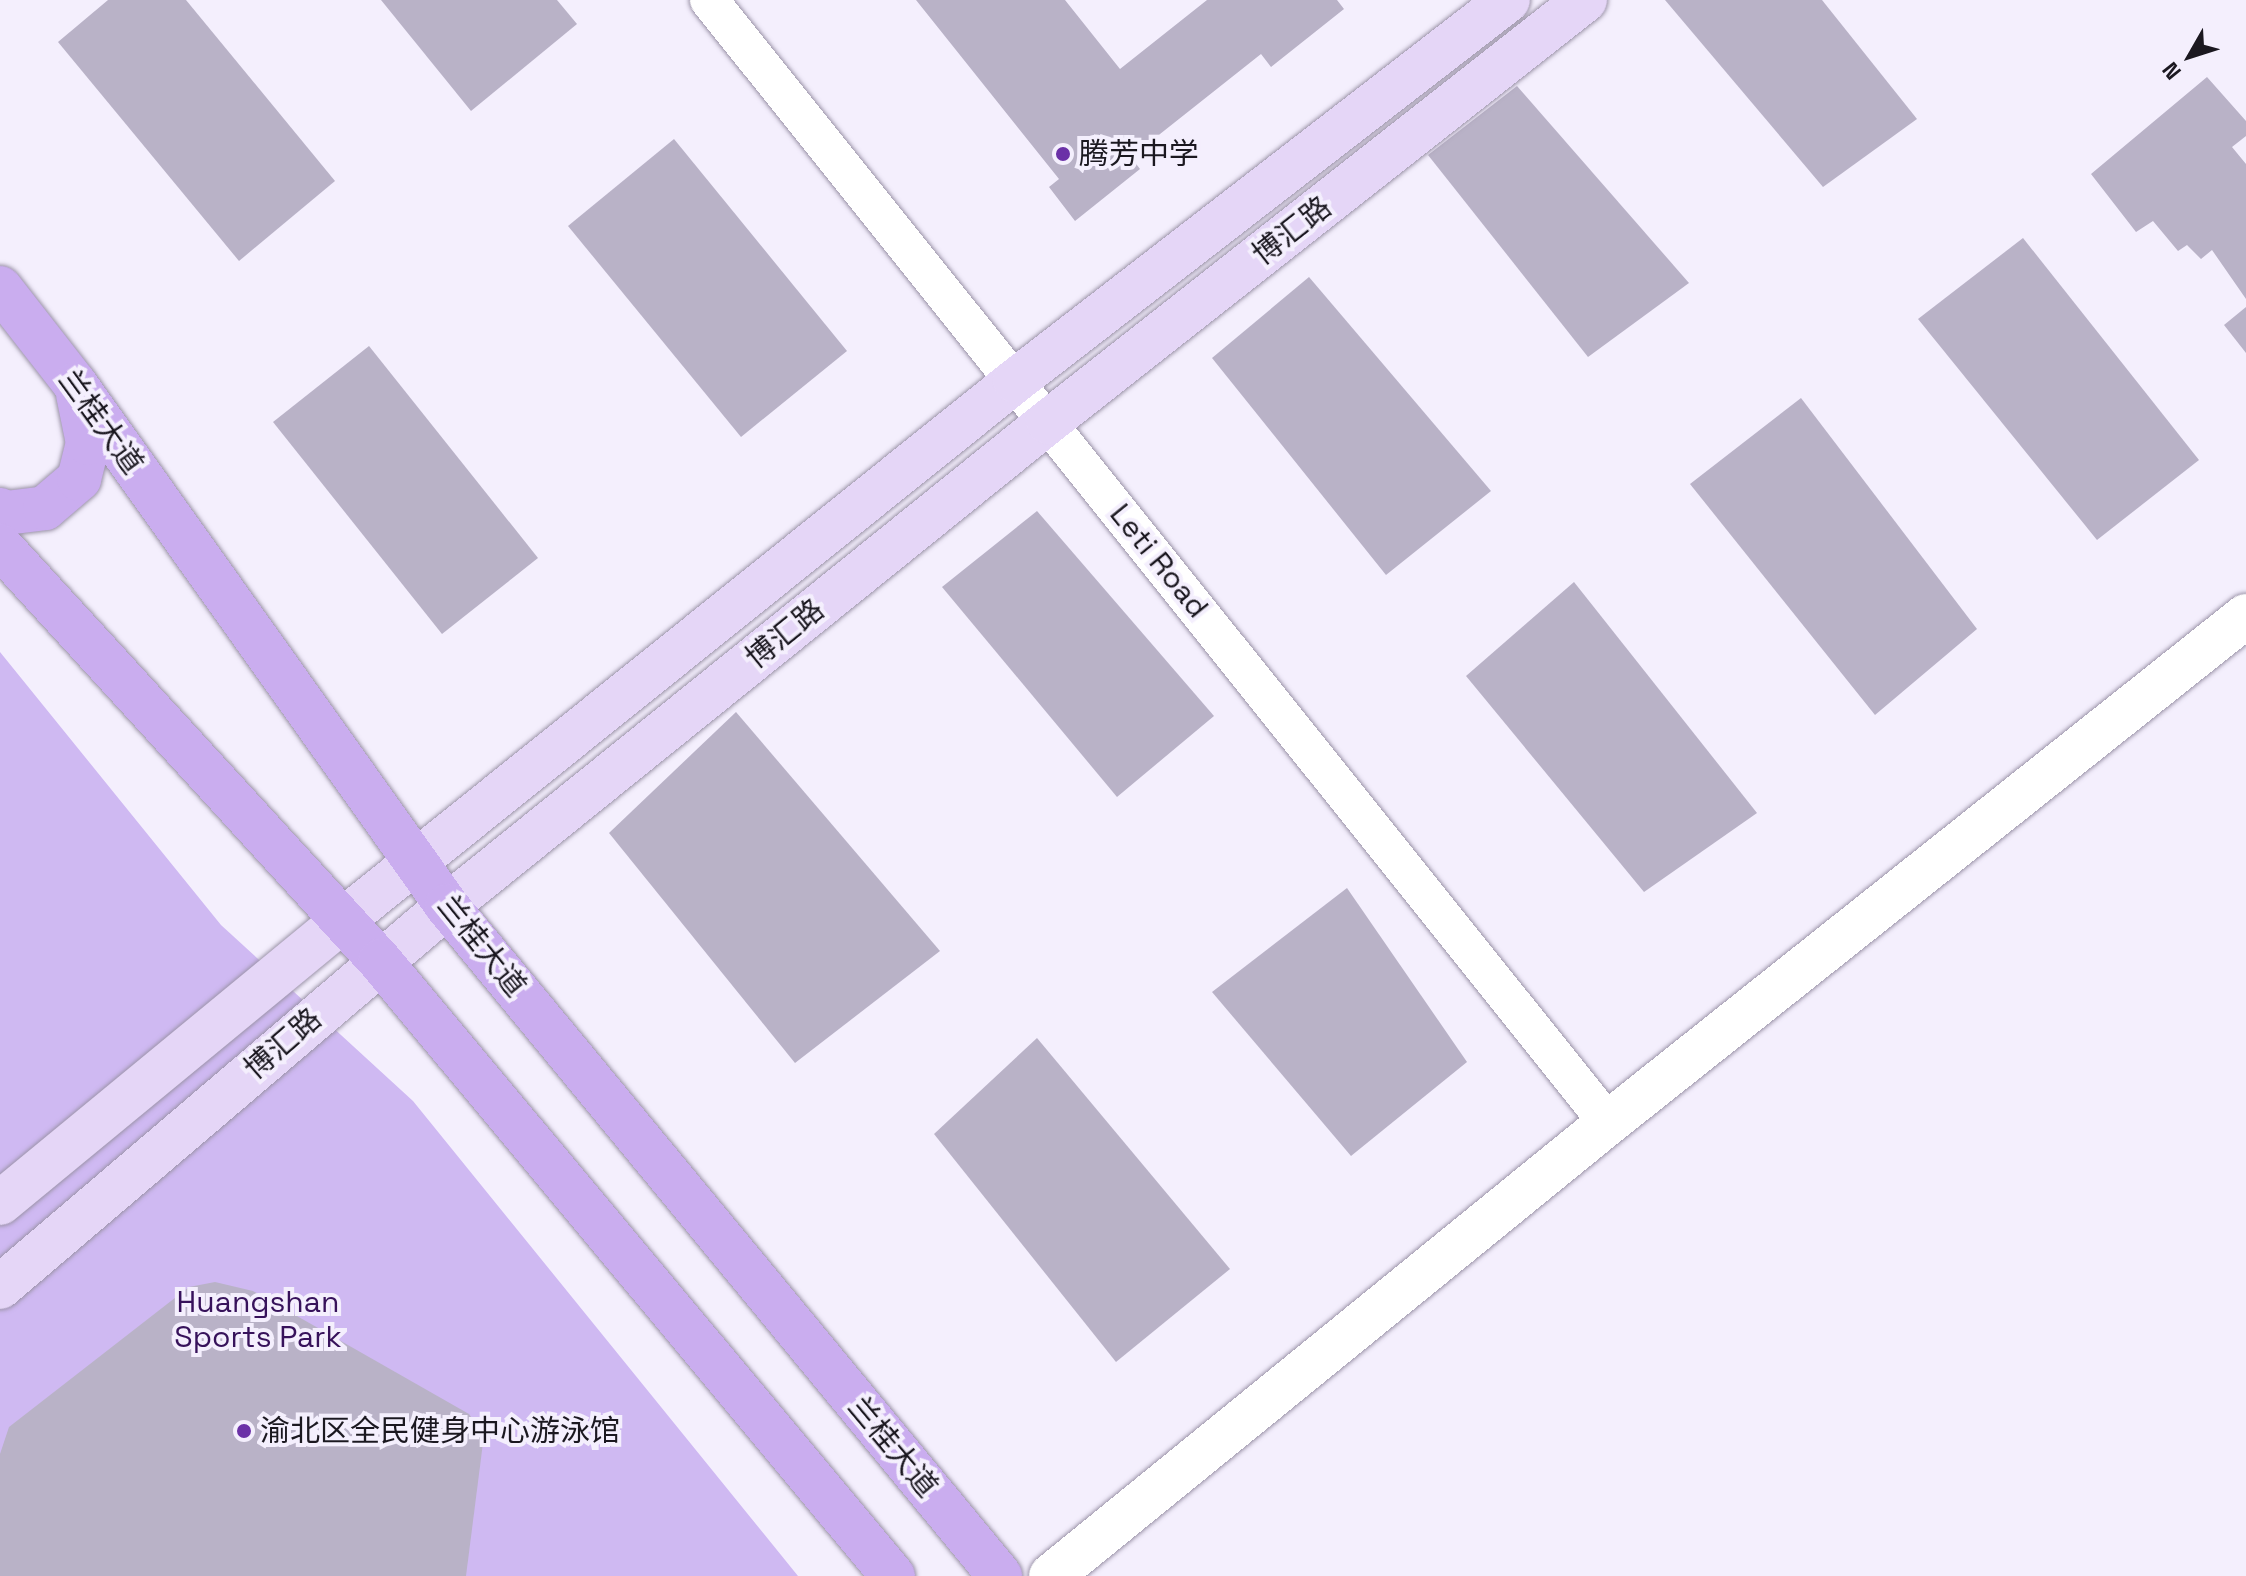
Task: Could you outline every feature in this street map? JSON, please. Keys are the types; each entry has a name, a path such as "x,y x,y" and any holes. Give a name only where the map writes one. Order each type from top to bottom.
{"main road":[{"name":"博汇路","path":"0,1203 343,920 1015,381 1508,0"},
{"name":"博汇路","path":"0,1287 447,906 1048,422 1585,0"},
{"name":"兰桂大道","path":"0,288 75,384 447,906 1000,1576"},
{"path":"0,510 6,513 45,508 79,479 88,443 75,384"},
{"path":"0,546 380,961 893,1576"}],"street":[{"name":"Leti Road","path":"709,0 1608,1123"},
{"path":"1051,1576 1608,1123 2246,616"}],"green space":[{"name":"Huangshan Sports Park","path":"0,652 221,925 413,1101 798,1576 0,1576"}],"building":[{"path":"108,0 186,0 335,181 239,261 58,42"},
{"path":"381,0 557,0 577,24 471,111"},
{"path":"916,0 1065,0 1120,69 1207,0 1337,0 1344,9 1271,67 1261,54 1131,157 1140,169 1075,221 1049,187 1059,179"},
{"path":"1665,0 1822,0 1917,119 1823,187"},
{"path":"2207,77 2246,121 2246,136 2232,147 2246,164 2246,299 2212,250 2201,259 2187,245 2178,251 2153,221 2136,232 2091,174"},
{"path":"1517,86 1689,283 1588,357 1428,155"},
{"path":"674,139 847,351 741,437 568,226"},
{"path":"2023,238 2199,460 2097,540 1918,319"},
{"path":"1309,277 1491,491 1386,575 1212,358"},
{"path":"2246,307 2246,353 2224,325"},
{"path":"369,346 538,558 442,634 273,422"},
{"path":"1801,398 1977,629 1875,715 1690,484"},
{"path":"1037,511 1214,716 1117,797 942,587"},
{"path":"1574,582 1757,813 1644,892 1466,676"},
{"path":"736,712 940,951 795,1063 609,833"},
{"path":"1347,888 1467,1062 1351,1156 1212,992"},
{"path":"1037,1038 1230,1269 1116,1362 934,1134"},
{"name":"渝北区全民健身中心游泳馆","path":"215,1282 253,1291 469,1414 484,1435 466,1576 0,1576 0,1454 9,1427 189,1287"}],"place":[{"name":"腾芳中学","path":"1063,154"},
{"name":"渝北区全民健身中心游泳馆","path":"244,1431"}]}
